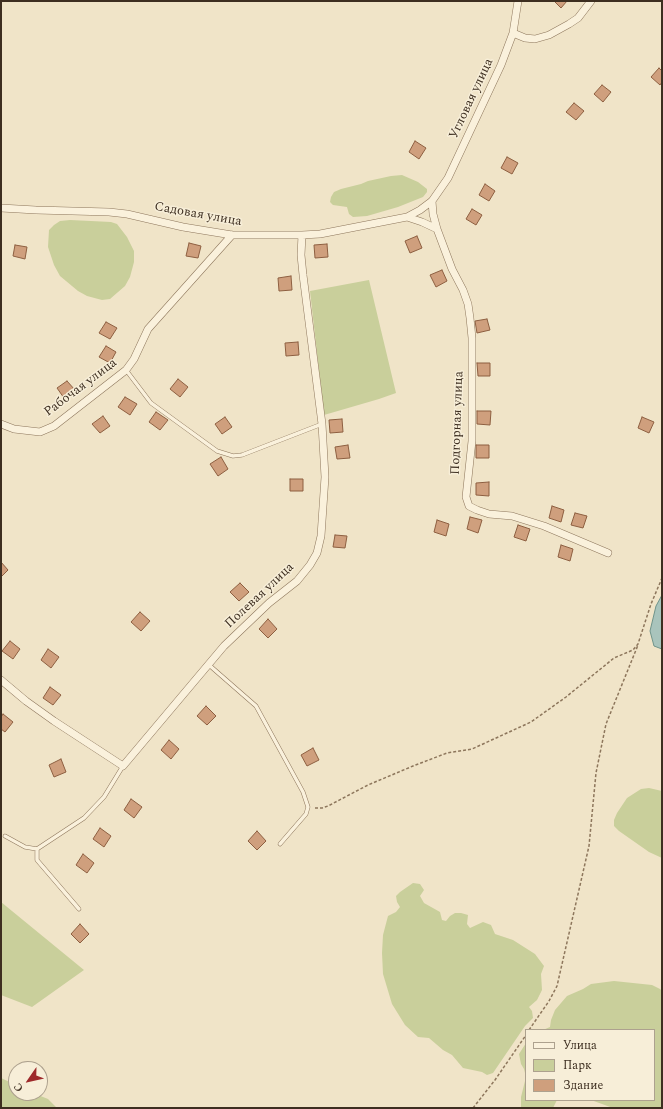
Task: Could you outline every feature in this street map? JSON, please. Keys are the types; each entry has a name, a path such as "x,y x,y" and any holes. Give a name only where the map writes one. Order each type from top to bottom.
{"street":[{"name":"Угловая улица","path":"432,201 448,178 490,90 513,33 518,1"},
{"path":"513,33 525,38 535,38 549,35 578,18 591,1"},
{"name":"Садовая улица","path":"1,208 127,214 184,227 232,235 302,235 320,234 407,217 432,201"},
{"name":"Подгорная улица","path":"432,201 433,214 437,229 452,269 468,304 470,318 472,338 472,441 466,497 469,506 489,514 512,516 544,526 608,553"},
{"path":"407,217 437,229"},
{"name":"Рабочая улица","path":"1,424 14,428 40,432 54,426 126,370 134,359 148,329 232,235"},
{"name":"Полевая улица","path":"123,766 208,664 229,641 269,603 297,581 310,565 317,553 321,536 325,477 322,424 301,255 302,235"},
{"path":"1,680 54,722 123,766"}],"lane":[{"path":"126,370 151,403 212,448 233,456 242,455 322,424"},
{"path":"208,664 256,706 303,792 308,807 306,814 280,844"},
{"path":"5,836 25,847 37,849 84,818 104,797 123,766"},
{"path":"37,849 37,860 79,908"}],"path":[{"path":"531,1029 557,986 589,846 596,773 606,724 638,644 651,604 662,578"},
{"path":"308,807 317,809 322,808 368,785 413,766 447,754 472,749 521,728 566,697 614,658 633,650 638,644"},
{"path":"473,1108 495,1080 525,1036"}],"green space":[{"path":"402,175 418,182 427,189 427,192 423,197 398,207 367,216 353,217 349,214 347,207 333,205 330,202 334,192 341,189 368,181"},
{"path":"60,221 111,222 117,224 127,237 134,251 134,262 130,277 125,286 110,299 102,300 87,296 78,291 60,276 54,265 48,247 49,230"},
{"path":"369,280 396,393 324,415 310,291"},
{"path":"649,788 662,791 662,858 649,852 614,826 614,820 617,813 627,798 641,789"},
{"path":"413,883 420,884 424,890 420,896 424,903 440,912 442,920 446,921 455,913 461,913 468,915 467,924 470,928 483,922 491,925 495,934 513,940 535,954 544,966 541,974 542,990 537,1000 529,1007 532,1011 533,1018 525,1026 493,1073 487,1075 482,1072 463,1068 452,1055 443,1050 429,1038 418,1037 405,1025 392,1004 383,974 383,935 388,916 396,912 400,907 396,896"},
{"path":"1,902 84,970 32,1007 1,995"},
{"path":"614,981 652,985 662,991 662,1108 613,1108 594,1101 655,1101 655,1029 545,1029 550,1027 555,1010 567,996 591,984"},
{"path":"525,1045 525,1073 521,1064 519,1054"},
{"path":"1,1078 8,1081 8,1101 48,1101 48,1099 57,1108 1,1108"},
{"path":"525,1081 525,1101 556,1101 553,1108 521,1108 521,1097"}],"water":[{"path":"662,595 662,649 654,646 650,631 656,606"}],"building":[{"path":"554,1 567,1 561,8"},
{"path":"659,68 662,71 662,82 660,85 651,77"},
{"path":"602,85 611,92 603,102 594,94"},
{"path":"574,103 584,111 576,120 566,112"},
{"path":"415,141 426,148 419,159 409,152"},
{"path":"507,157 518,163 512,174 501,168"},
{"path":"485,184 495,191 489,201 479,195"},
{"path":"472,209 482,215 476,225 466,219"},
{"path":"417,236 422,248 410,253 405,241"},
{"path":"189,243 201,246 198,258 186,256"},
{"path":"327,244 328,257 315,258 314,245"},
{"path":"15,245 27,247 25,259 13,256"},
{"path":"442,270 447,281 436,287 430,275"},
{"path":"291,276 292,290 279,291 278,278"},
{"path":"487,319 490,330 477,333 475,321"},
{"path":"106,322 117,328 110,339 99,333"},
{"path":"298,342 299,355 286,356 285,343"},
{"path":"106,346 116,352 110,363 99,357"},
{"path":"477,363 490,363 490,376 478,376"},
{"path":"178,379 188,387 180,397 170,389"},
{"path":"67,381 75,390 64,398 57,388"},
{"path":"125,397 137,404 130,415 118,407"},
{"path":"477,411 491,411 490,425 477,424"},
{"path":"156,412 168,420 160,430 149,422"},
{"path":"103,416 110,426 100,433 92,424"},
{"path":"225,417 232,427 222,434 215,424"},
{"path":"642,417 654,422 649,433 638,428"},
{"path":"342,419 343,432 330,433 329,420"},
{"path":"348,445 350,458 337,459 335,447"},
{"path":"476,445 489,445 489,458 476,458"},
{"path":"221,457 228,469 218,476 210,464"},
{"path":"290,479 303,479 303,491 290,491"},
{"path":"489,482 489,496 476,495 476,483"},
{"path":"552,506 564,510 561,522 549,518"},
{"path":"575,513 587,516 583,528 571,525"},
{"path":"470,517 482,520 478,533 467,529"},
{"path":"437,520 449,524 446,536 434,532"},
{"path":"518,525 530,529 526,541 514,537"},
{"path":"335,535 347,536 345,548 333,547"},
{"path":"561,545 573,549 570,561 558,557"},
{"path":"1,562 8,570 1,577"},
{"path":"240,583 249,592 239,601 230,592"},
{"path":"140,612 150,621 141,631 131,622"},
{"path":"268,619 277,629 268,638 259,629"},
{"path":"10,641 20,649 13,659 2,651"},
{"path":"48,649 59,657 51,668 41,660"},
{"path":"50,687 61,695 53,705 43,698"},
{"path":"206,706 216,716 207,725 197,716"},
{"path":"3,714 13,722 5,732 1,729 1,717"},
{"path":"169,740 179,749 171,759 161,750"},
{"path":"313,748 319,760 307,766 301,755"},
{"path":"61,759 66,772 54,777 49,765"},
{"path":"131,799 142,807 134,818 124,810"},
{"path":"100,828 111,836 104,847 93,839"},
{"path":"257,831 266,841 257,850 248,841"},
{"path":"83,854 94,863 87,873 76,865"},
{"path":"80,924 89,934 80,943 71,934"}]}
